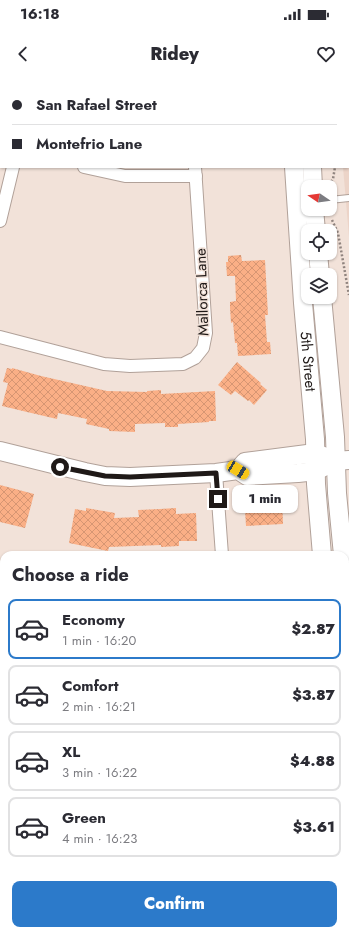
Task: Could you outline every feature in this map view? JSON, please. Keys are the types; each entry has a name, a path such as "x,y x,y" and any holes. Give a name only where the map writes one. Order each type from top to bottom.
{"main road":[{"name":"5th Street","path":"294,168 302,295 322,551"},
{"path":"312,168 313,180"},
{"name":"5th Street","path":"323,304 335,437 342,460 337,493 342,551"},
{"path":"0,451 60,467 105,476 130,477 216,473 238,470 245,462 316,462 342,460"},
{"path":"342,551 349,512"}],"street":[{"path":"0,221 13,168"},
{"path":"89,168 125,176 196,172"},
{"name":"Mallorca Lane","path":"0,337 104,364 130,366 183,364 195,358 203,348 206,333 196,172"},
{"path":"216,473 222,551"}],"lane":[{"path":"337,199 349,198"}],"path":[{"path":"332,180 335,168"},
{"path":"331,219 338,233 349,295"}],"shaded area":[{"path":"343,168 349,168 349,237"}],"building":[{"path":"241,255 242,261 265,260 268,315 265,315 267,342 270,342 271,354 238,356 233,322 231,323 230,308 230,302 236,301 235,276 227,276 226,262 228,262 228,256"},
{"path":"237,362 267,390 254,405 235,391 231,395 218,385"},
{"path":"7,368 107,391 147,392 161,390 161,394 215,391 216,421 178,424 178,427 165,427 165,423 135,424 135,432 109,431 109,429 86,424 87,419 58,413 57,419 2,406 8,383 3,382"},
{"path":"0,485 34,494 25,528 0,522"},
{"path":"282,498 283,524 246,526 245,510 254,510 254,500"},
{"path":"86,508 115,513 114,518 139,517 138,510 176,508 176,514 196,513 197,541 179,541 179,546 161,547 161,545 109,547 108,551 69,543 75,509 86,511"}],"route":[{"path":"60,467 105,476 130,477 216,473 218,499"}]}
